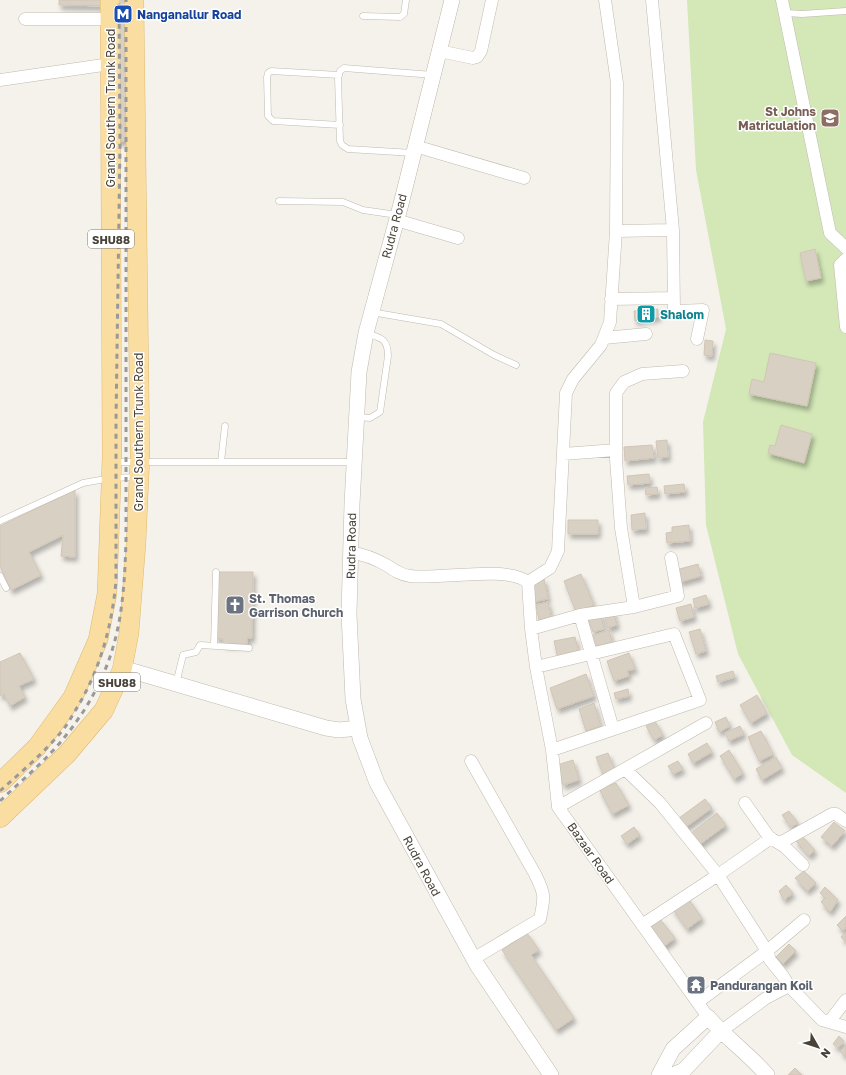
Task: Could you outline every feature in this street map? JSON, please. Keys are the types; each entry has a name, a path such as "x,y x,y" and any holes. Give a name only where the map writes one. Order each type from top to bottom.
{"main road":[{"name":"Grand Southern Trunk Road","path":"0,818 67,754 104,710 122,668 129,633 136,544 139,470 134,0"},
{"name":"Grand Southern Trunk Road","path":"0,783 37,747 73,697 98,640 107,594 111,504 110,9"},
{"path":"111,504 138,504"}],"street":[{"name":"Rudra Road","path":"452,0 397,218 371,312 359,372 354,462 349,614 353,699 358,728 366,756 377,784 473,959 551,1075"},
{"path":"439,51 473,58 477,57 481,51 492,0"},
{"path":"351,553 368,556 398,573 410,576 472,574 510,575 528,582 550,568 558,551 566,393 573,379 601,345 610,322 612,299 616,231 618,83 605,0"},
{"path":"652,0 673,230 674,311 703,310 697,339"},
{"path":"782,0 786,13 830,233 846,248"},
{"path":"25,19 110,9"},
{"path":"0,80 110,64"},
{"path":"414,150 524,178"},
{"path":"397,218 458,238"},
{"path":"616,231 673,230"},
{"path":"846,258 840,264 846,327"},
{"path":"612,299 674,298"},
{"path":"604,338 646,334"},
{"path":"634,606 621,528 616,450 616,393 624,382 642,374 683,371"},
{"path":"563,454 616,450"},
{"path":"531,629 580,615 634,606 678,596 671,558"},
{"name":"Bazaar Road","path":"528,582 531,629 536,667 552,750 558,807 708,1017 720,1032 761,1067 767,1075"},
{"path":"580,615 613,729"},
{"path":"536,667 674,634 700,700 552,750"},
{"path":"122,668 326,728 339,730 358,728"},
{"path":"558,807 706,723"},
{"path":"471,761 544,892 540,919 473,959"},
{"path":"625,769 660,803 718,876 767,951 770,960 789,986 822,1020 846,1028"},
{"path":"745,803 776,841 804,865"},
{"path":"642,925 776,841 832,814 836,814 846,821"},
{"path":"698,1002 767,951 804,920"},
{"path":"674,1075 684,1070 720,1032 766,998 789,986"},
{"path":"830,1022 846,1000"},
{"path":"659,1075 673,1049 708,1017"}],"lane":[{"path":"363,16 400,17 404,14 406,0"},
{"path":"786,13 802,14 846,11"},
{"path":"414,150 348,149 342,145 340,141 338,78 340,71 344,68 433,75"},
{"path":"339,75 271,71 268,73 267,77 268,116 273,121 340,125"},
{"path":"279,201 343,202 364,210 397,218"},
{"path":"371,312 441,324 494,355 516,365"},
{"path":"356,416 370,418 380,412 388,356 388,346 385,342 381,338 366,333"},
{"path":"221,462 225,426"},
{"path":"0,522 111,470 139,470 221,462 354,462"},
{"path":"111,470 139,470"},
{"path":"214,646 216,572"},
{"path":"0,576 6,588"},
{"path":"176,684 183,655 196,652 200,645 249,648"}],"green space":[{"path":"687,0 846,0 846,793 792,755 738,654 706,525 703,422 726,329 696,170"}],"building":[{"path":"59,0 136,0 135,141 113,141 114,6 59,5"},
{"path":"815,249 821,278 806,281 800,253"},
{"name":"Shalom","path":"658,309 658,317 635,321 634,311"},
{"path":"705,340 713,341 712,356 704,355"},
{"path":"770,353 816,363 807,406 749,394 752,379 764,382"},
{"path":"781,425 812,434 804,463 768,453 770,445 775,446"},
{"path":"667,440 668,457 658,458 656,441"},
{"path":"652,445 654,458 625,461 624,447"},
{"path":"649,474 650,483 628,485 627,476"},
{"path":"684,484 685,492 665,494 664,486"},
{"path":"657,487 658,494 646,495 645,488"},
{"path":"75,490 75,557 61,556 63,535 29,552 41,575 11,590 0,566 0,526"},
{"path":"645,513 646,529 632,530 631,515"},
{"path":"568,520 598,520 598,534 568,534"},
{"path":"689,525 690,541 667,543 666,533 672,532 672,527"},
{"path":"698,564 701,576 680,582 676,570"},
{"name":"St. Thomas Garrison Church","path":"217,572 253,572 252,638 247,638 247,644 223,644 223,639 216,638"},
{"path":"581,574 594,605 576,612 564,581"},
{"path":"544,579 548,599 533,602 529,582"},
{"path":"706,595 709,604 695,608 693,599"},
{"path":"548,602 551,617 539,620 536,605"},
{"path":"691,604 694,617 680,621 676,608"},
{"path":"613,610 617,625 608,628 603,612"},
{"path":"600,613 604,629 593,632 587,616"},
{"path":"700,629 706,651 696,654 689,632"},
{"path":"609,630 612,642 594,647 591,636"},
{"path":"575,637 579,654 558,659 554,641"},
{"path":"20,653 34,679 19,686 25,697 10,706 4,694 0,696 0,662"},
{"path":"629,653 635,669 627,671 629,676 614,681 607,661"},
{"path":"733,671 735,677 718,682 716,676"},
{"path":"586,674 594,696 557,709 550,688"},
{"path":"628,689 629,696 616,699 614,693"},
{"path":"757,695 767,713 751,723 740,705"},
{"path":"594,703 601,726 586,731 579,709"},
{"path":"726,717 730,726 719,732 715,722"},
{"path":"655,721 663,735 654,740 646,726"},
{"path":"740,726 744,734 729,741 725,733"},
{"path":"761,731 773,754 759,761 748,737"},
{"path":"707,743 712,752 693,763 688,754"},
{"path":"729,750 743,773 734,779 720,756"},
{"path":"608,753 616,773 604,777 596,757"},
{"path":"776,757 782,768 762,780 756,769"},
{"path":"573,760 579,780 563,785 557,765"},
{"path":"678,761 683,769 673,774 668,766"},
{"path":"616,783 629,805 612,814 599,789"},
{"path":"705,799 712,808 686,827 679,818"},
{"path":"789,811 798,823 791,827 782,815"},
{"path":"717,813 726,825 699,845 691,833"},
{"path":"834,822 845,831 832,846 821,837"},
{"path":"634,827 640,835 627,844 621,836"},
{"path":"802,836 815,850 809,856 795,840"},
{"path":"804,871 816,883 807,891 795,878"},
{"path":"786,885 793,893 784,900 779,891"},
{"path":"825,887 838,900 830,912 821,902 825,898 820,893"},
{"path":"687,897 702,918 687,929 672,908"},
{"path":"846,916 846,927 843,931 837,925"},
{"path":"660,919 675,938 663,947 648,929"},
{"path":"846,932 846,940 845,941 841,937"},
{"path":"527,933 539,950 531,955 574,1018 556,1030 502,950"},
{"path":"789,944 796,951 783,964 776,957"},
{"path":"839,1036 844,1041 838,1048 833,1044"},
{"path":"846,1045 846,1057 840,1051"},
{"path":"795,1068 802,1075 788,1075"}],"railway":[{"path":"0,791 48,747 66,725 78,706 93,676 104,645 112,614 116,581 116,421 120,145 119,0"},
{"path":"0,801 52,752 83,712 105,670 118,629 124,587 126,540 126,0"}],"place":[{"name":"Nanganallur Road","path":"123,14"},
{"name":"St Johns Matriculation","path":"830,118"},
{"name":"Shalom","path":"646,314"},
{"name":"St. Thomas Garrison Church","path":"235,605"},
{"name":"Pandurangan Koil","path":"696,985"}]}
